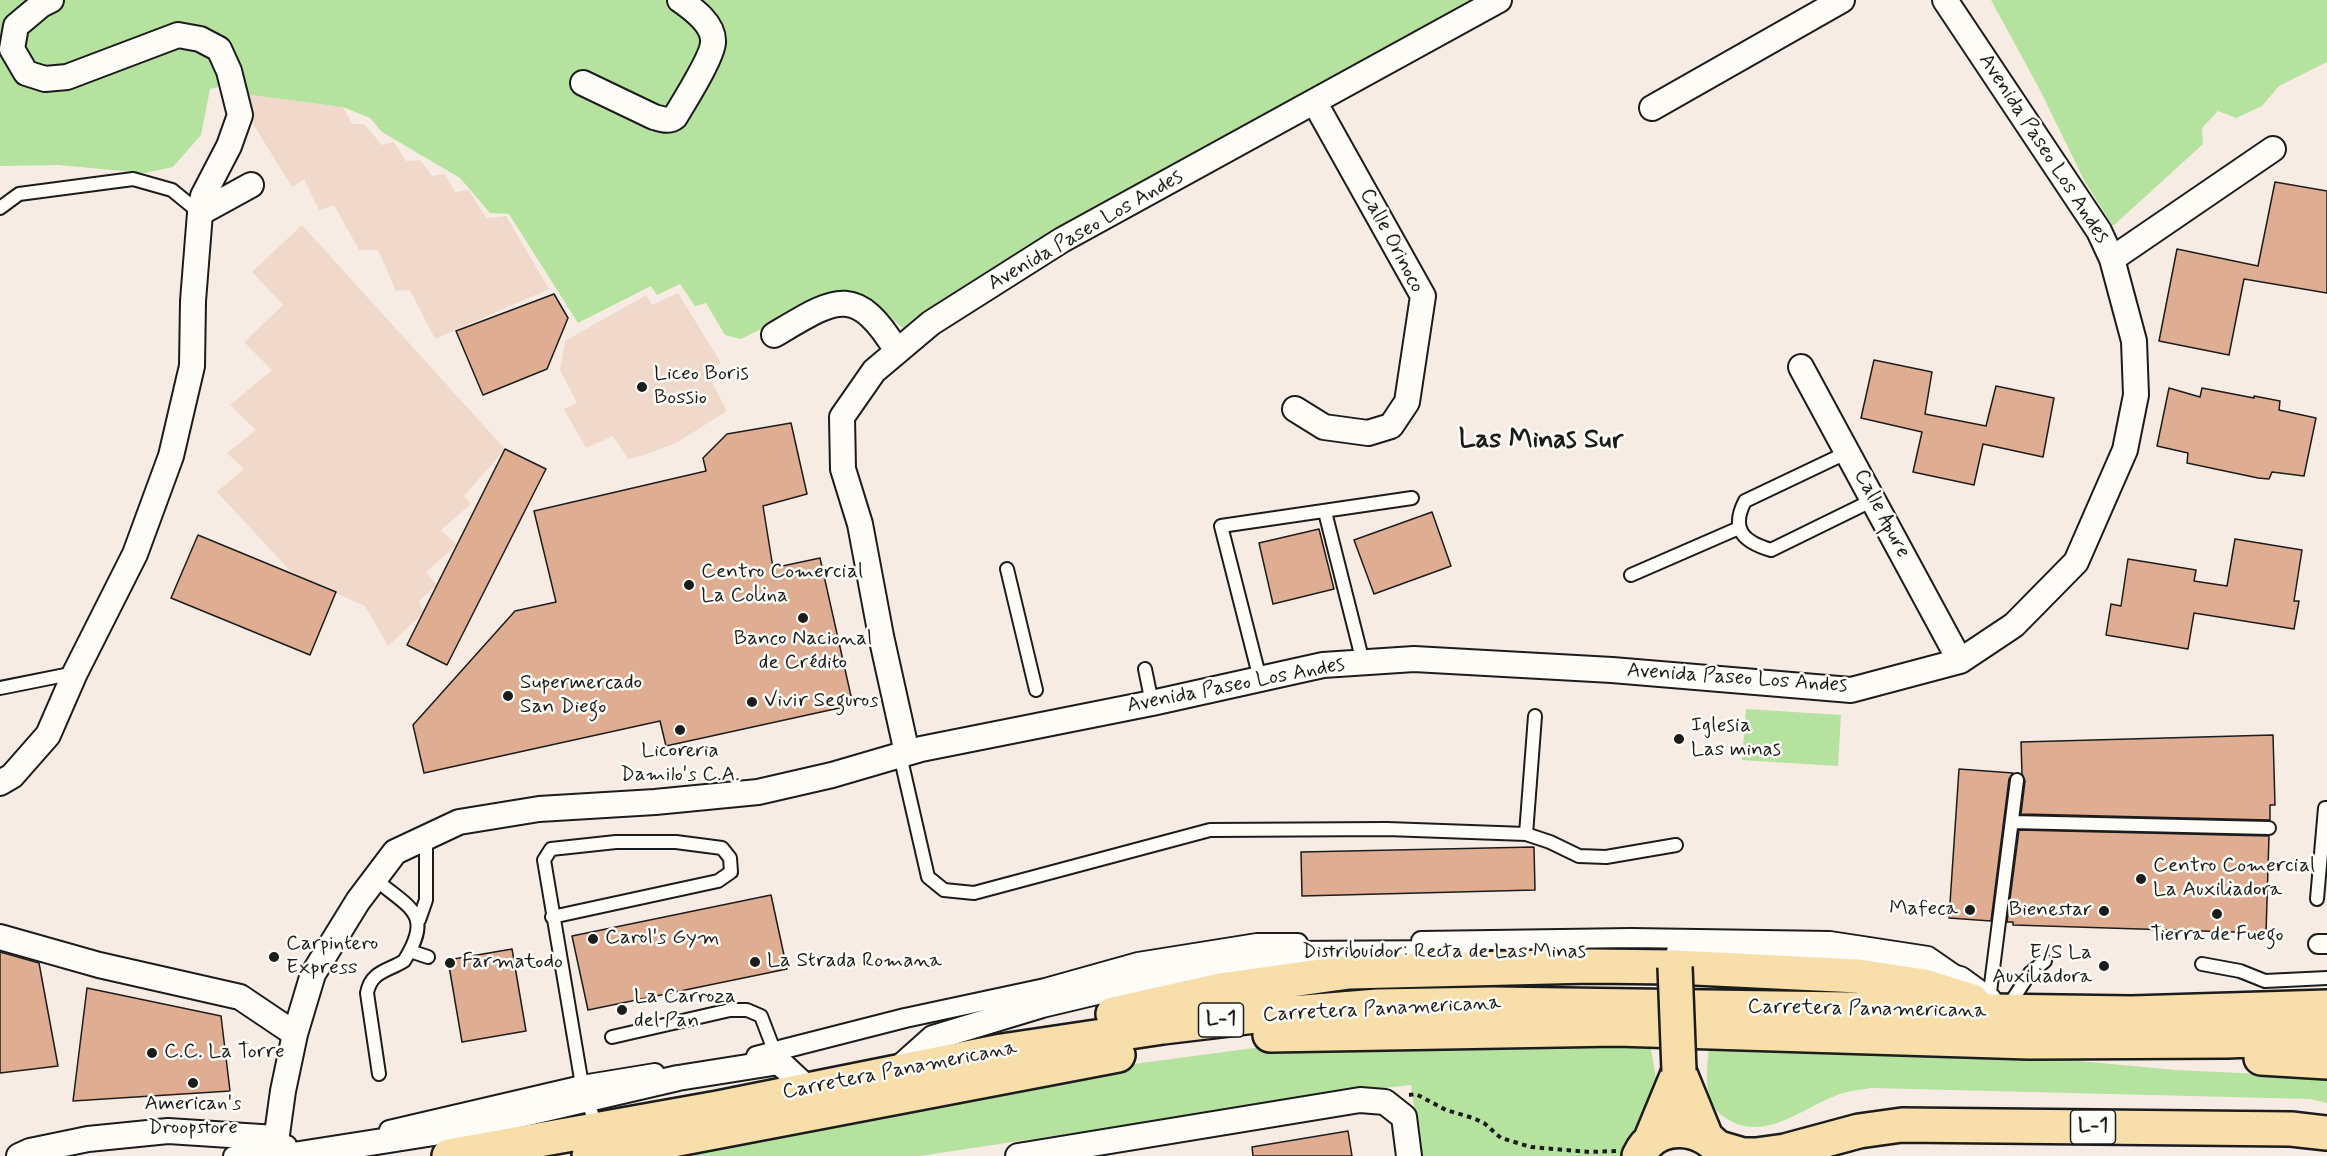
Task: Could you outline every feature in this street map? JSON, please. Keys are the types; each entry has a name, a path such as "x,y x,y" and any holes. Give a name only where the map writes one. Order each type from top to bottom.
{"main road":[{"name":"L-1","path":"1002,1051 1102,1016 1220,990 1349,972 1590,966 1858,976 1924,986 1997,1006"},
{"path":"1675,968 1679,1071 1716,1147"},
{"name":"Carretera Panamericana","path":"593,1143 718,1108 1002,1051 1163,1027 1255,1016 1378,1006 1492,1004 1997,1006 2132,1012 2270,996 2327,1007"},
{"name":"Carretera Panamericana","path":"449,1156 593,1143 1161,1048 1250,1036 1617,1029 2029,1042 2227,1041 2327,1037"},
{"name":"L-1","path":"2029,1042 2327,1062"},
{"path":"1643,1149 1679,1071"},
{"name":"L-1","path":"1643,1149 1663,1133 1678,1130 1692,1131 1716,1147 1743,1155 1785,1151 1859,1131 1922,1125 2291,1129 2327,1134"},
{"name":"L-1","path":"1821,1156 1859,1131"}],"street":[{"path":"0,783 12,776 48,735 75,673 135,554 171,456 192,366 193,302 203,196 229,146 240,116 229,70 219,49 200,39 178,35 68,77 45,78 26,73 12,49 16,26 41,5 51,0"},
{"path":"583,83 654,117 665,120 675,117 707,59 714,41 709,27 693,9 680,0"},
{"name":"Avenida Paseo Los Andes","path":"1499,0 1062,240 931,323 874,371 842,417 843,469 860,524 881,636 909,752 1152,703 1323,664 1414,659 1612,670 1851,690 1960,661 2014,625 2076,562 2125,450 2136,395 2134,341 2112,259 2099,231 1946,0"},
{"path":"1652,108 1842,0"},
{"name":"Calle Orinoco","path":"1295,409 1324,427 1368,433 1391,426 1407,402 1423,297 1315,103"},
{"path":"2112,259 2273,149"},
{"path":"200,213 251,185"},
{"path":"774,334 834,303 856,304 882,326 897,351"},
{"name":"Calle Apure","path":"1801,367 1960,661"},
{"path":"278,1149 283,1091 295,1034 313,974 358,901 395,852 459,822 539,809 655,802 758,792 832,775 909,752"},
{"path":"0,937 99,964 240,997 295,1034"},
{"path":"233,1156 459,1129 584,1092 762,1055 905,1018 1045,988 1138,962 1257,944 1631,938 1830,940 1928,956 1960,979"},
{"name":"Distribuidor: Recta de Las Minas","path":"893,1074 933,1038 1042,1005 1204,966 1284,954 1803,952 1870,957 1960,979 1997,1006"},
{"path":"584,1092 779,1062 808,1089"},
{"path":"1018,1156 1360,1100 1385,1102 1404,1116 1409,1156"},
{"path":"19,1156 30,1151 88,1139 168,1131 278,1149"}],"lane":[{"path":"0,208 19,194 133,179 172,190 200,213"},
{"path":"1848,452 1745,501 1739,513 1739,528 1743,536 1754,545 1771,550 1873,500"},
{"path":"1260,679 1221,526 1412,498"},
{"path":"1325,512 1363,662"},
{"path":"1631,575 1739,528"},
{"path":"1007,569 1036,690"},
{"path":"1145,669 1152,703"},
{"path":"0,688 75,673"},
{"path":"1526,834 1535,716"},
{"path":"909,752 928,877 944,890 974,893 1210,830 1387,829 1526,834 1579,856 1606,857 1676,845"},
{"path":"1997,1006 2017,780"},
{"path":"2317,899 2325,808 2327,808"},
{"path":"2012,822 2269,828"},
{"path":"379,1074 367,993 368,986 378,972 404,961 418,934 419,920 426,900 426,837"},
{"path":"552,917 718,881 731,872 730,858 722,848 676,842 616,842 551,849 544,860 552,917 593,1143"},
{"path":"375,879 412,910 419,920"},
{"path":"410,951 428,957"},
{"path":"1997,1006 2045,961"},
{"path":"2202,964 2240,971 2270,996 2327,978"},
{"path":"612,1037 730,1010 747,1010 761,1016 779,1062"}],"path":[{"path":"1385,1102 1416,1094 1446,1110 1484,1123 1502,1138 1531,1147 1589,1152 1643,1149"}],"shaded area":[{"path":"243,94 343,107 352,124 364,124 382,145 394,142 406,161 420,160 432,176 445,174 455,192 469,190 486,218 506,216 549,289 435,339 410,290 396,291 378,250 359,250 334,205 319,210 304,179 292,187 242,106"},
{"path":"302,225 505,449 464,496 471,504 441,530 457,545 426,572 437,585 419,601 423,613 388,646 365,606 294,575 217,492 244,469 227,453 256,430 230,405 272,370 244,342 283,305 252,272"},
{"name":"Liceo Boris Bossio","path":"678,293 721,363 706,371 727,411 676,443 644,455 628,459 613,436 586,448 564,409 577,403 560,370 565,341 646,295 652,305"}],"green space":[{"path":"0,0 1470,0 1331,83 923,311 903,328 874,304 774,335 759,330 741,339 725,335 706,303 695,306 680,284 657,295 651,286 578,323 509,214 490,213 460,178 382,132 370,118 343,107 243,94 236,83 210,89 201,135 173,167 145,173 58,165 0,166"},
{"path":"1991,0 2327,0 2327,62 2279,86 2262,106 2236,118 2218,111 2202,128 2203,144 2113,226 2085,182 2040,90"},
{"path":"1746,709 1841,715 1838,766 1742,760"},
{"path":"1544,1043 1651,1049 1659,1097 1625,1156 1421,1156 1411,1085 1330,1094 920,1156 652,1156 1118,1066 1284,1044"},
{"path":"1709,1045 2037,1057 2175,1070 2327,1077 2327,1103 2310,1099 1871,1088 1839,1094 1770,1125 1743,1126 1729,1120 1714,1106 1707,1080"}],"building":[{"path":"2275,182 2327,191 2327,293 2244,279 2229,355 2159,341 2177,249 2258,266"},
{"path":"554,294 568,318 547,369 483,395 456,331"},
{"path":"1874,360 1932,372 1925,414 1986,426 1996,386 2054,398 2043,457 1983,444 1974,485 1913,472 1922,432 1861,418"},
{"path":"2169,388 2200,397 2202,388 2280,401 2279,410 2316,418 2304,476 2272,472 2269,479 2258,478 2187,463 2188,453 2157,446"},
{"name":"Centro Comercial La Colina","path":"791,423 807,494 763,506 773,568 820,558 853,705 666,746 660,721 424,773 413,725 515,611 556,602 534,511 706,471 703,458 727,434"},
{"path":"505,449 546,469 447,665 407,645"},
{"path":"1432,512 1451,566 1374,594 1354,540"},
{"path":"1319,529 1334,589 1273,604 1259,543"},
{"path":"198,535 336,592 310,655 171,598"},
{"path":"2235,539 2302,550 2294,601 2299,601 2294,629 2194,613 2188,649 2106,635 2111,604 2121,606 2128,559 2196,570 2194,581 2227,586"},
{"path":"2273,735 2275,805 2270,805 2270,820 2021,814 2025,781 2022,774 2021,742"},
{"path":"1959,769 2013,773 2009,779 1991,921 1949,918"},
{"name":"Centro Comercial La Auxiliadora","path":"2019,830 2269,836 2266,933 2013,925 2013,922 2007,922"},
{"path":"1534,847 1535,890 1302,896 1301,852"},
{"path":"771,895 787,969 588,1010 572,936"},
{"path":"512,949 526,1031 462,1042 448,960"},
{"path":"0,952 39,963 58,1066 0,1073"},
{"name":"C.C. La Torre","path":"87,988 221,1016 230,1091 73,1101"},
{"path":"1348,1131 1352,1156 1253,1156 1252,1147"}],"place":[{"name":"Liceo Boris Bossio","path":"642,387"},
{"name":"Centro Comercial La Colina","path":"689,585"},
{"name":"Banco Nacional de Crédito","path":"803,618"},
{"name":"Supermercado San Diego","path":"508,696"},
{"name":"Vivir Seguros","path":"752,702"},
{"name":"Licoreria Damilo's C.A.","path":"680,730"},
{"name":"Iglesia Las minas","path":"1679,739"},
{"name":"Centro Comercial La Auxiliadora","path":"2141,879"},
{"name":"Mafeca","path":"1970,910"},
{"name":"Bienestar","path":"2104,911"},
{"name":"Tierra de Fuego","path":"2217,914"},
{"name":"Carol's Gym","path":"593,939"},
{"name":"Carpintero Express","path":"274,957"},
{"name":"La Strada Romana","path":"755,962"},
{"name":"Farmatodo","path":"450,963"},
{"name":"E/S La Auxiliadora","path":"2104,966"},
{"name":"La Carroza del Pan","path":"622,1010"},
{"name":"C.C. La Torre","path":"152,1053"},
{"name":"American's Droopstore","path":"193,1083"}],"district":[{"name":"Las Minas Sur","path":"1541,441"}]}
